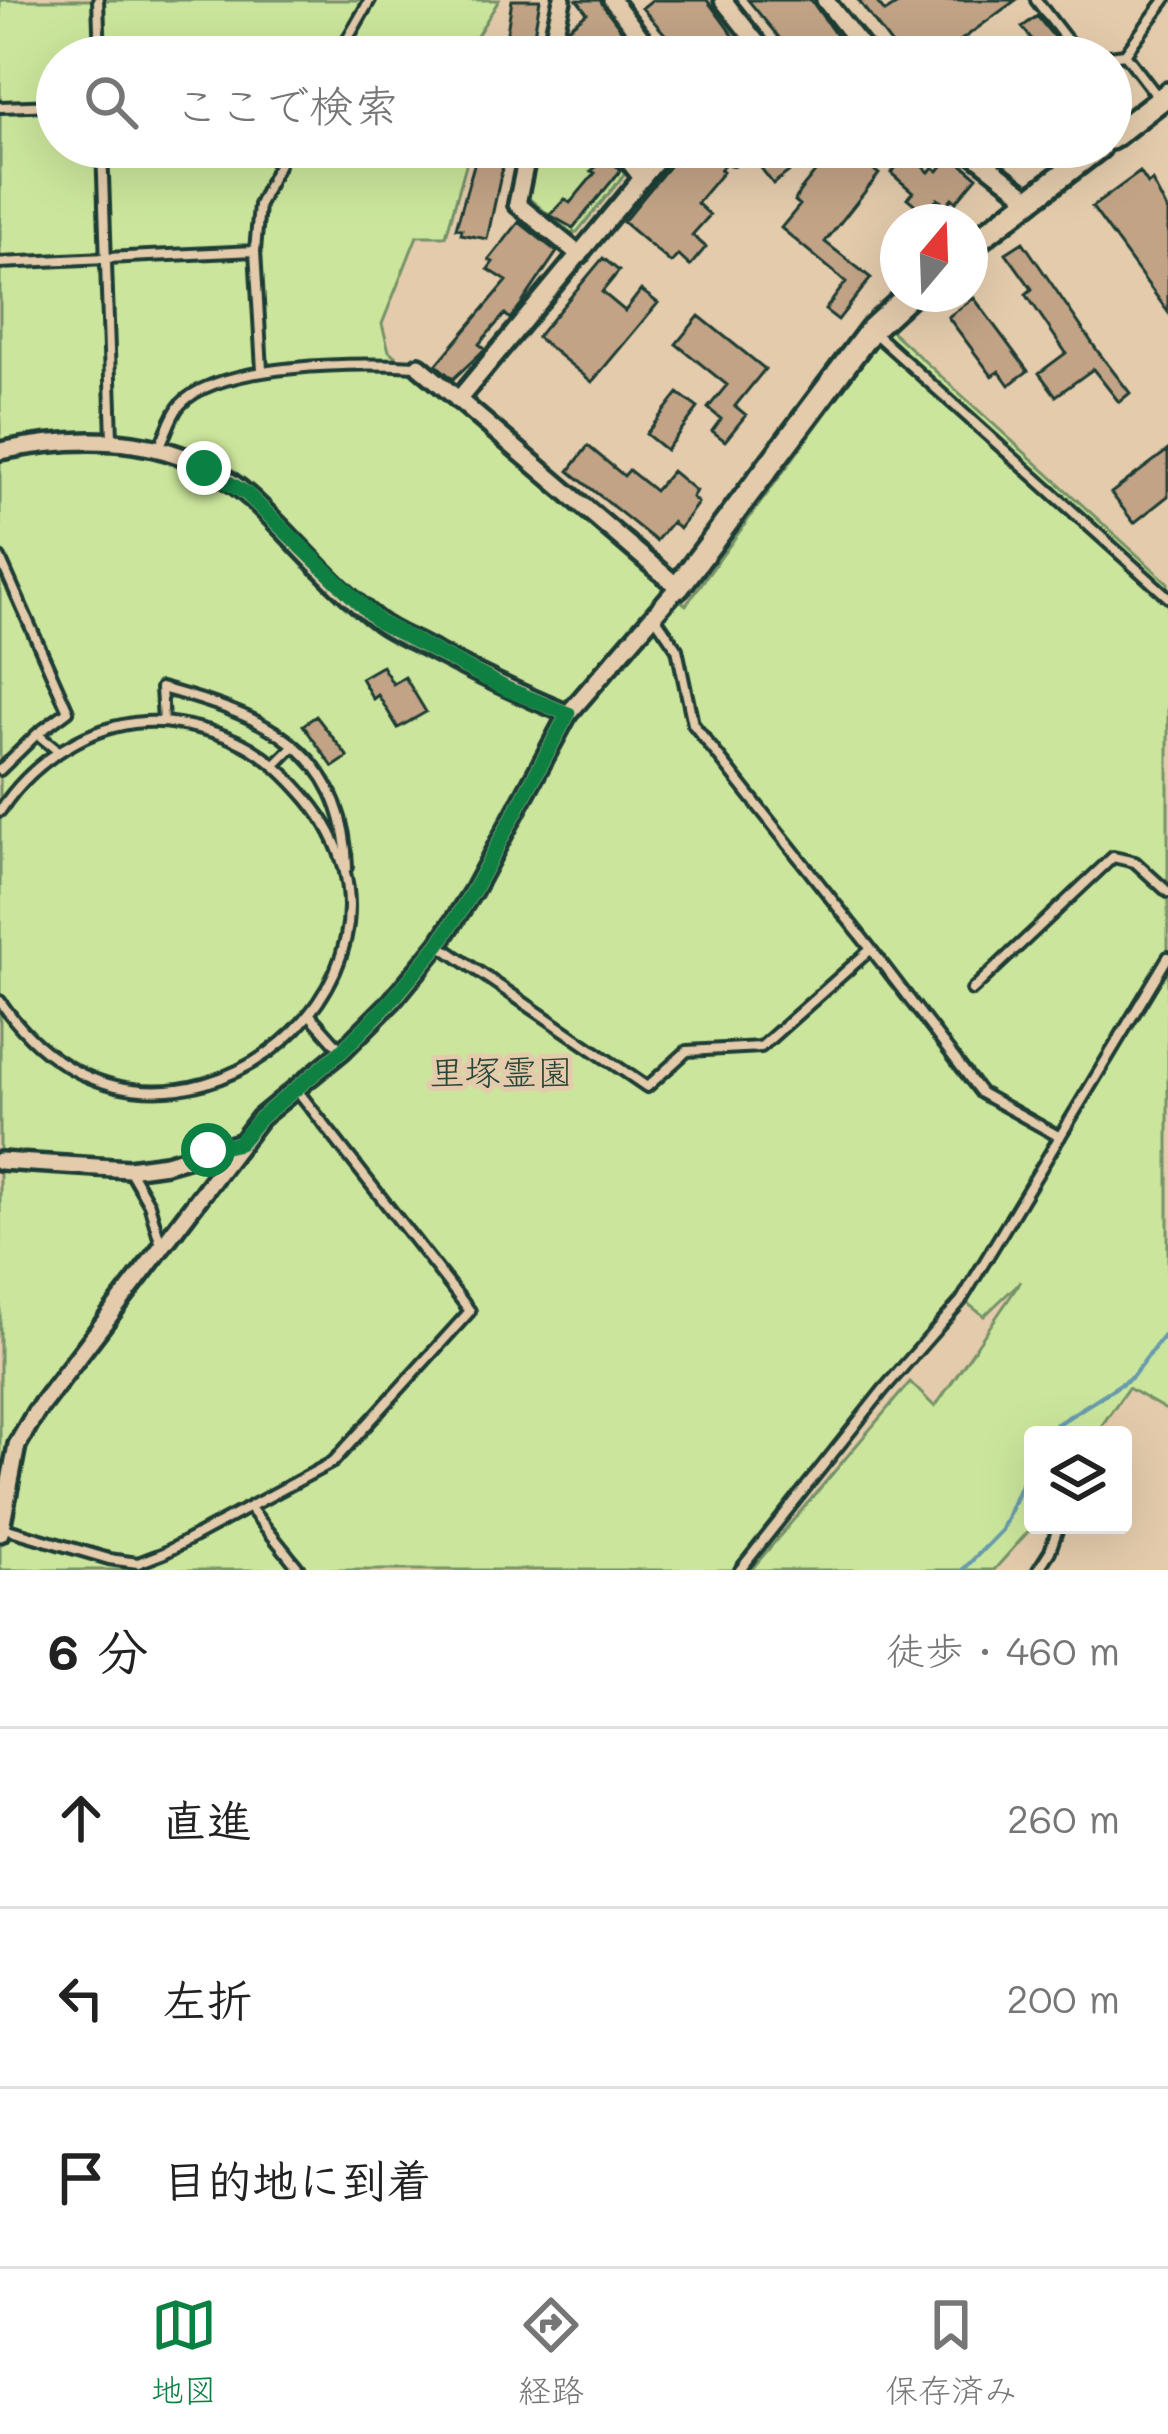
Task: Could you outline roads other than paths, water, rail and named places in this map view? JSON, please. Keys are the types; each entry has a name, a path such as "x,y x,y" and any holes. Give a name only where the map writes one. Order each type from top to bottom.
{"street":[{"path":"554,36 562,0"},
{"path":"612,0 640,36"},
{"path":"723,0 751,36"},
{"path":"825,0 852,36"},
{"path":"1132,122 1164,97"},
{"path":"525,168 517,204 580,255"},
{"path":"634,168 642,178"},
{"path":"458,400 650,168"},
{"path":"991,168 1031,199"},
{"path":"988,231 1072,168"},
{"path":"0,1529 17,1445 37,1412 260,1118 342,1051 439,944 473,891 568,714 655,616 871,330 890,312"},
{"path":"419,366 678,586"},
{"path":"0,451 43,442 112,438 159,448 204,468 247,494 379,622 507,689 568,714"},
{"path":"0,1161 129,1169 166,1164 239,1143"}],"lane":[{"path":"98,0 99,36"},
{"path":"349,36 370,0"},
{"path":"1036,0 1064,36"},
{"path":"1132,45 1165,0"},
{"path":"1132,62 1164,97"},
{"path":"0,107 36,105"},
{"path":"103,168 112,438"},
{"path":"262,370 255,251 259,205 277,168"},
{"path":"0,262 255,251"},
{"path":"871,330 1168,597"},
{"path":"159,448 181,404 224,382 262,370 419,366"},
{"path":"0,558 68,711 0,767"},
{"path":"655,616 676,649 693,724 981,1093 1060,1137"},
{"path":"0,1001 18,1028 68,1068 119,1090 177,1092 234,1076 281,1044 310,1016 330,984 348,908 346,830 333,795 294,746 232,707 160,688 163,721"},
{"path":"0,811 15,788 58,751 100,731 163,721 215,730 277,763 315,809 347,868"},
{"path":"37,734 58,751"},
{"path":"277,763 294,746"},
{"path":"973,990 1113,856 1136,862 1168,892"},
{"path":"439,944 647,1088 687,1051 761,1047 871,949"},
{"path":"740,1570 883,1390 961,1301 1168,957"},
{"path":"310,1016 342,1051"},
{"path":"0,1529 138,1563 164,1553 333,1462 470,1311 296,1089"},
{"path":"129,1169 149,1204 161,1246"},
{"path":"250,1508 300,1570"},
{"path":"1038,1570 1056,1534"}],"waterway":[{"path":"1055,1426 1132,1377 1168,1330"},
{"path":"963,1570 1002,1530 1024,1477"}],"park label":[{"name":"里塚霊園","path":"501,1070"}]}
